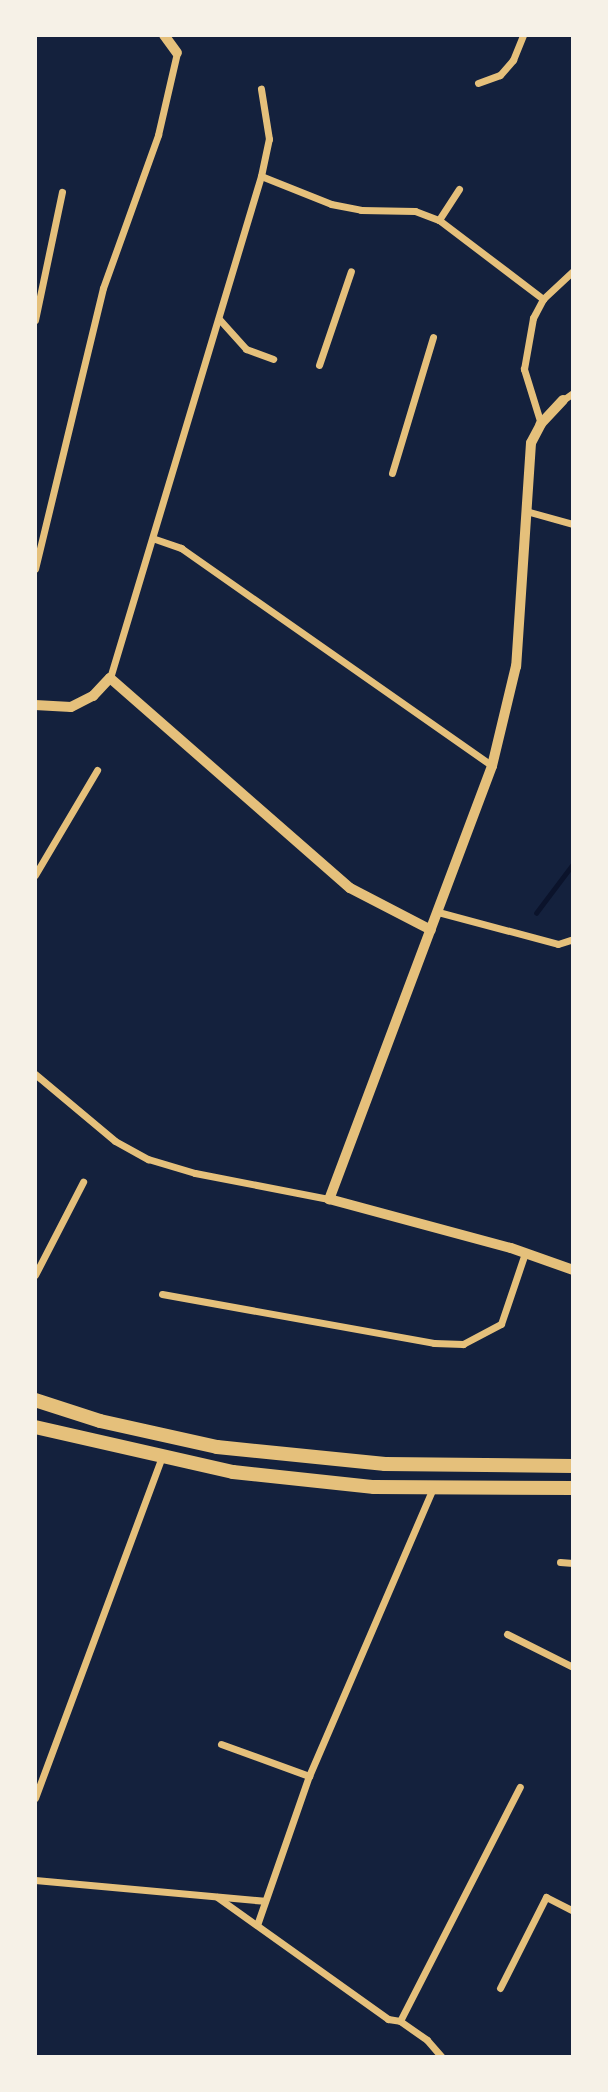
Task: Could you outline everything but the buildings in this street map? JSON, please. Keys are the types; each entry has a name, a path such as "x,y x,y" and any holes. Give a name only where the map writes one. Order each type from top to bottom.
{"highway":[{"path":"35,1399 138,1431 217,1447 385,1464 573,1466"},
{"path":"35,1427 233,1472 374,1487 573,1488"}],"main road":[{"path":"164,35 177,53"}],"street":[{"path":"478,83 500,75 513,61 523,35"},
{"path":"35,569 103,288 158,135 177,53"},
{"path":"35,705 71,707 93,696 110,678 155,539 261,176 270,139 261,89"},
{"path":"261,176 331,204 361,210 415,211 439,220 542,299"},
{"path":"439,220 459,189"},
{"path":"35,320 62,191"},
{"path":"319,365 351,271"},
{"path":"541,424 524,369 533,318 542,299 573,271"},
{"path":"220,320 246,349 273,359"},
{"path":"392,473 433,337"},
{"path":"328,1199 492,765 516,666 531,443 541,424 573,393"},
{"path":"526,511 573,524"},
{"path":"155,539 181,548 492,765"},
{"path":"110,678 350,888 430,930"},
{"path":"35,875 97,770"},
{"path":"438,912 558,944 573,939"},
{"path":"35,1074 115,1141 148,1159 195,1173 328,1199 526,1253 573,1270"},
{"path":"35,1275 83,1182"},
{"path":"162,1294 434,1343 463,1344 501,1324 526,1253"},
{"path":"35,1798 162,1456"},
{"path":"257,1925 309,1776 433,1488"},
{"path":"560,1562 573,1563"},
{"path":"507,1634 573,1668"},
{"path":"221,1745 309,1776"},
{"path":"400,2021 520,1787"},
{"path":"35,1880 264,1901"},
{"path":"217,1897 388,2019 400,2021 442,2057"},
{"path":"500,1988 546,1897 573,1911"}],"waterway":[{"path":"536,913 573,864"}]}
